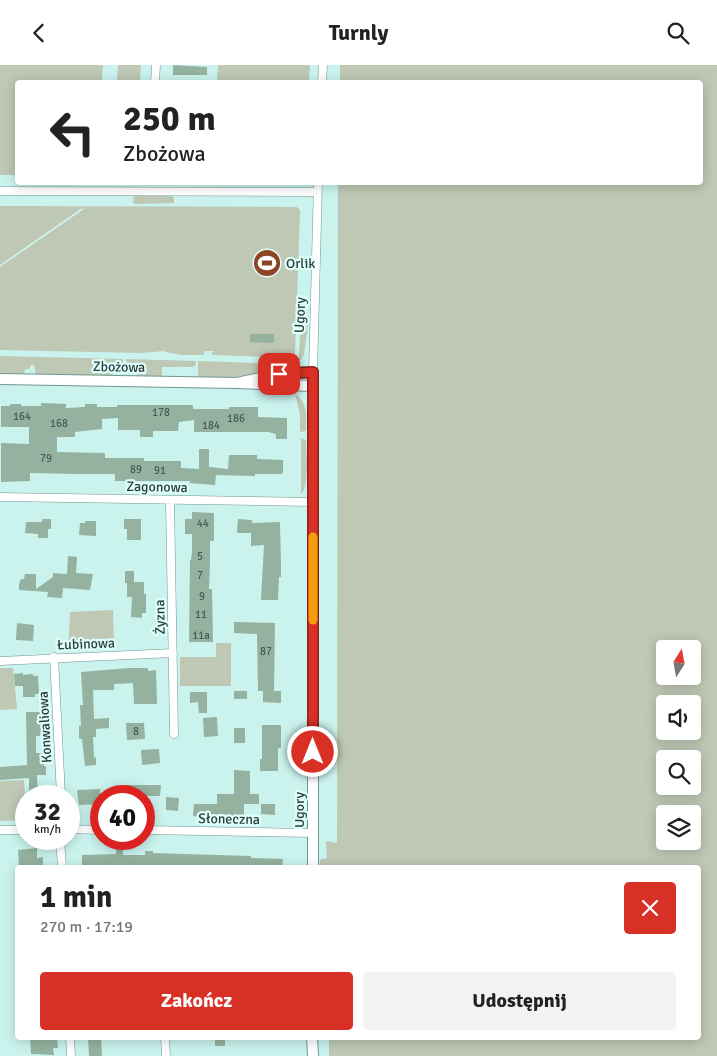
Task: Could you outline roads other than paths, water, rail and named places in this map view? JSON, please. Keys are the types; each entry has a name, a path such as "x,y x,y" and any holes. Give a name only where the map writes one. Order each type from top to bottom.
{"street":[{"path":"155,80 156,65"},
{"path":"322,80 323,65"},
{"path":"150,185 150,192"},
{"name":"Ugory","path":"313,865 312,386 318,185"},
{"path":"0,191 317,192"},
{"name":"Zbożowa","path":"237,383 279,374 313,372"},
{"name":"Zbożowa","path":"0,379 312,386"},
{"name":"Zagonowa","path":"0,497 313,502"},
{"name":"Żyzna","path":"170,500 174,734"},
{"name":"Łubinowa","path":"0,661 54,657 173,653"},
{"name":"Konwaliowa","path":"54,657 60,785"},
{"path":"0,830 15,830"},
{"name":"Słoneczna","path":"155,830 313,833"},
{"path":"61,850 62,865"},
{"path":"70,1040 71,1056"},
{"path":"165,1040 166,1056"},
{"path":"312,1040 313,1056"}],"place":[{"name":"Orlik","path":"267,263"}]}
